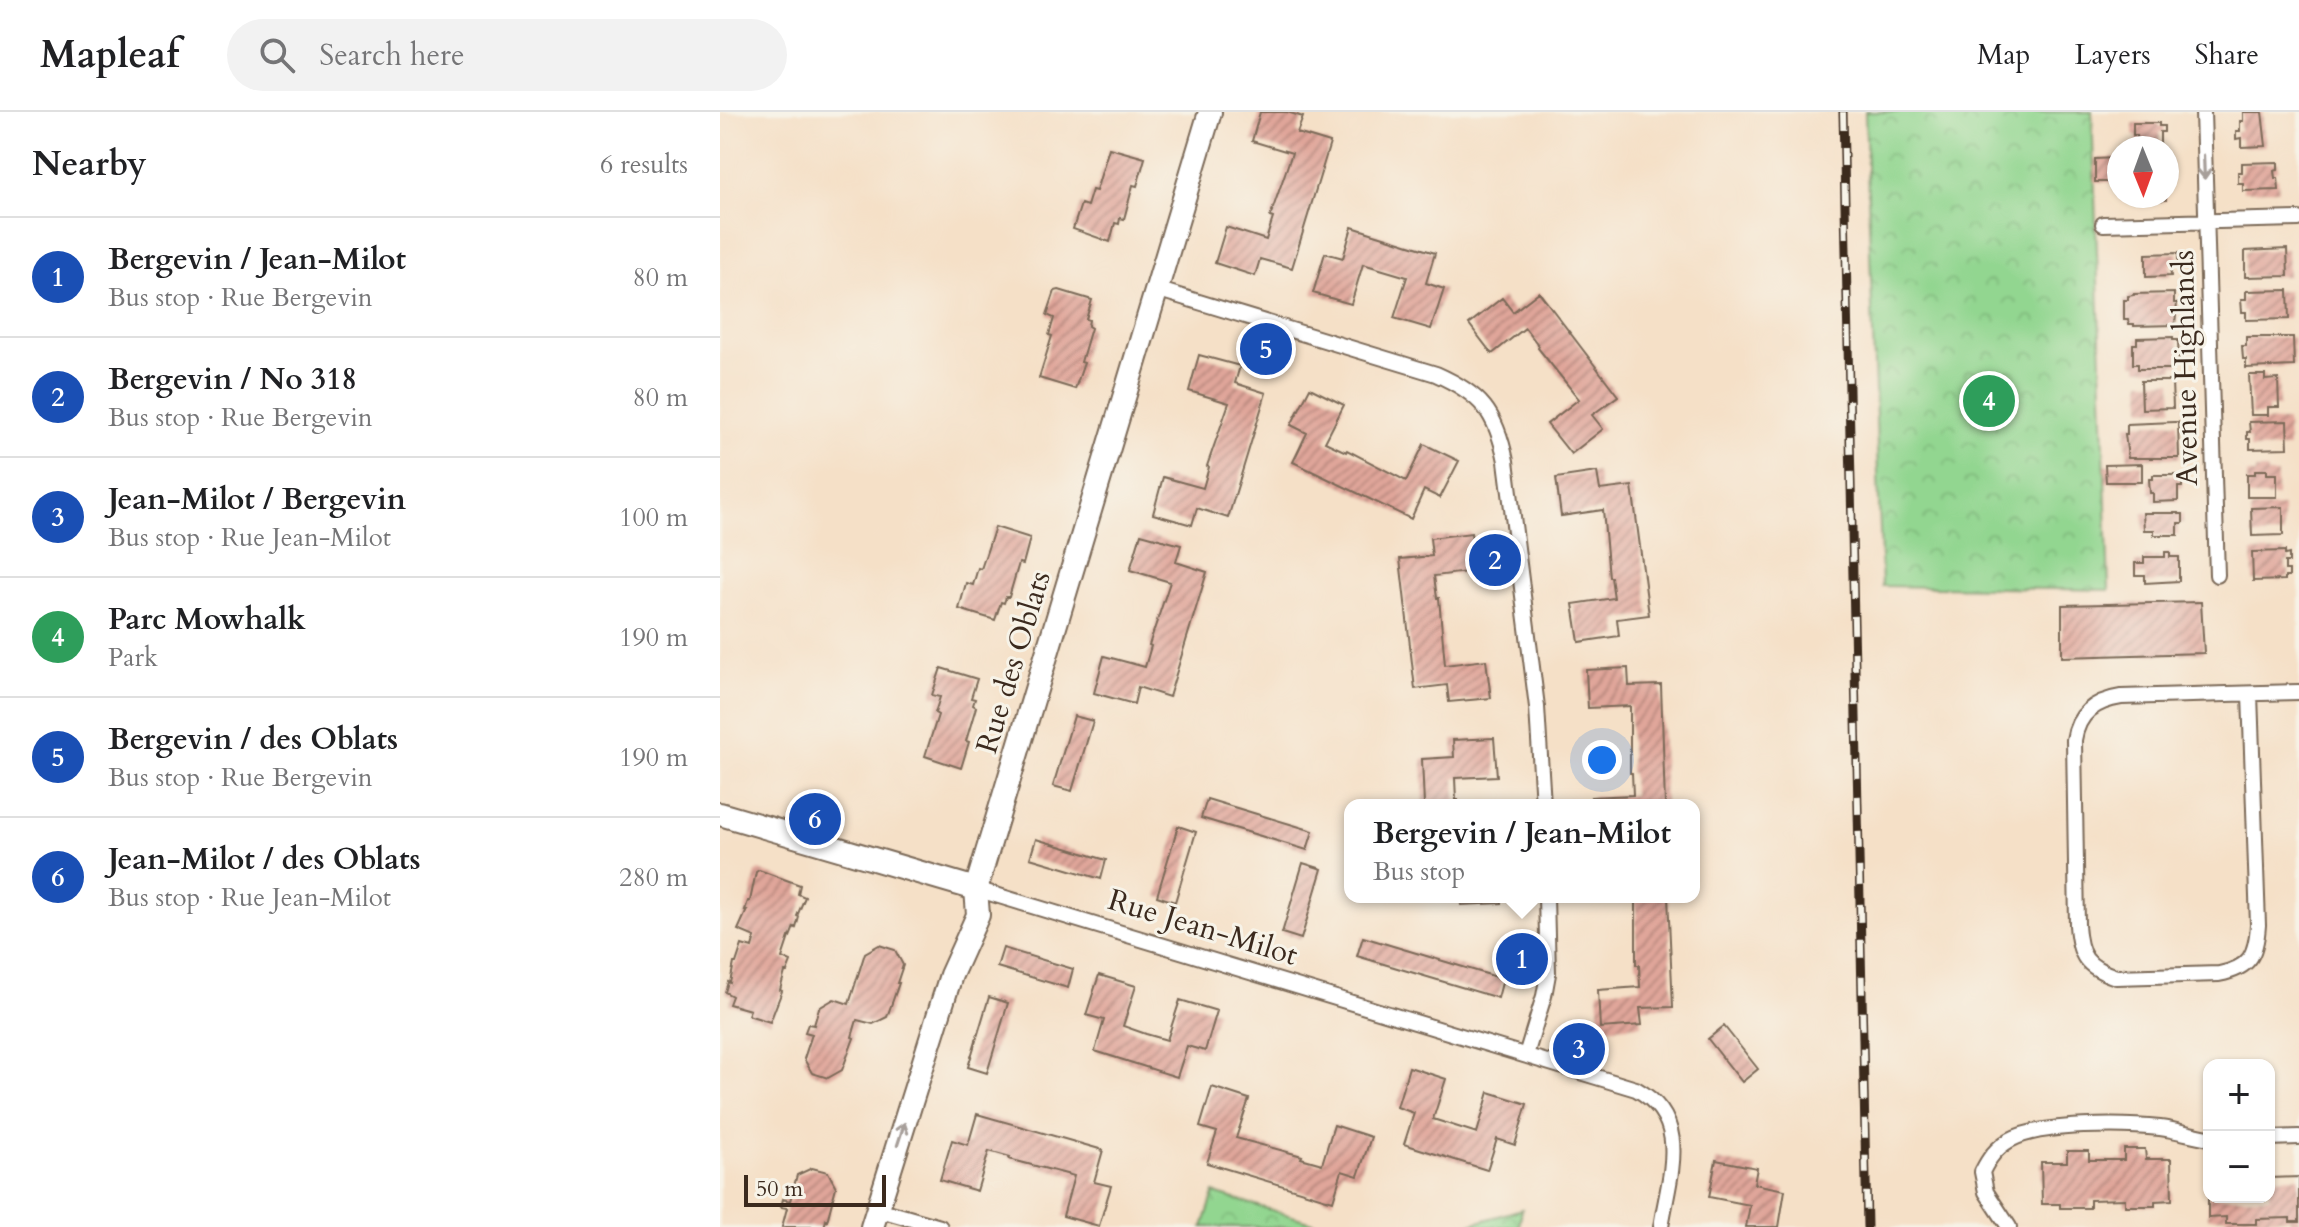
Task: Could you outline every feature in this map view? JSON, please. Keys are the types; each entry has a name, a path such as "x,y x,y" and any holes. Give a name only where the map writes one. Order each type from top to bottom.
{"street":[{"name":"Rue des Oblats","path":"875,1218 951,975 978,915 976,889 1210,112"},
{"name":"Avenue Highlands","path":"2203,112 2217,575"},
{"path":"2103,224 2299,219"},
{"path":"1156,289 1436,374 1467,390 1488,409 1500,432 1506,461 1537,707 1543,799"},
{"path":"2250,694 2258,925 2257,943 2250,959 2235,971 2219,974 2116,977 2101,972 2087,963 2078,947 2074,787 2076,727 2083,715 2106,699 2121,697 2299,692"},
{"name":"Rue Jean-Milot","path":"720,814 1636,1089 1662,1109 1673,1135 1661,1227"},
{"path":"1526,1055 1548,974 1546,903"},
{"path":"2009,1227 1986,1192 1982,1172 1992,1153 2012,1139 2041,1130 2071,1126 2159,1128 2203,1137"},
{"path":"2275,1138 2299,1137"},
{"path":"875,1218 940,1227"}],"green space":[{"path":"1865,112 2092,112 2109,590 1882,586"},
{"path":"1214,1193 1329,1227 1203,1227"},
{"path":"1522,1209 1519,1227 1461,1227"}],"building":[{"path":"1260,112 1287,112 1303,117 1297,133 1330,143 1292,268 1260,259 1255,276 1215,263 1226,227 1266,240 1273,218 1270,217 1292,153 1252,141"},
{"path":"2243,112 2262,112 2266,146 2241,147 2241,138 2236,139 2236,131 2240,131"},
{"path":"2133,123 2159,123 2159,126 2164,126 2160,136 2133,135"},
{"path":"1109,148 1145,158 1137,186 1133,185 1124,219 1120,218 1119,224 1115,223 1110,242 1073,229 1081,204 1087,206 1092,190 1096,191"},
{"path":"2107,158 2107,182 2095,182 2095,159"},
{"path":"2278,162 2278,170 2274,171 2279,190 2243,191 2243,183 2238,183 2242,163"},
{"path":"1352,227 1435,253 1426,283 1444,289 1431,329 1394,318 1407,277 1363,264 1351,304 1313,293 1325,253 1343,258"},
{"path":"2287,249 2288,276 2245,277 2245,251"},
{"path":"2178,253 2178,264 2170,264 2171,276 2146,277 2146,254"},
{"path":"2288,290 2289,319 2246,320 2241,299 2246,299 2246,291"},
{"path":"1055,291 1092,300 1086,319 1091,328 1075,389 1039,378 1052,336 1049,335 1054,318 1047,315"},
{"path":"1539,292 1618,396 1592,415 1603,429 1571,454 1547,424 1579,399 1525,328 1492,354 1469,324 1502,298 1513,312"},
{"path":"2174,293 2174,303 2177,303 2175,325 2134,326 2124,320 2124,300 2128,300 2128,296"},
{"path":"2173,337 2173,340 2178,340 2179,365 2174,365 2174,369 2138,369 2138,364 2133,364 2133,344 2137,344 2137,338"},
{"path":"2246,337 2293,337 2294,366 2246,368 2242,346 2246,346"},
{"path":"1199,355 1240,366 1235,383 1266,393 1228,518 1197,508 1192,525 1153,514 1163,477 1203,488 1207,466 1229,403 1189,391"},
{"path":"2249,375 2265,375 2265,380 2278,379 2279,407 2268,407 2268,415 2251,415"},
{"path":"2141,381 2172,381 2173,408 2142,409"},
{"path":"1310,388 1344,405 1325,442 1406,481 1424,444 1459,461 1440,498 1424,490 1411,519 1293,462 1307,433 1291,425"},
{"path":"2287,421 2288,448 2250,449 2250,439 2247,439 2249,422"},
{"path":"2178,422 2179,458 2128,458 2127,424"},
{"path":"2142,464 2142,482 2106,482 2105,465"},
{"path":"2255,470 2277,474 2277,497 2247,497 2247,474 2255,474"},
{"path":"1597,472 1600,490 1632,486 1649,615 1617,619 1619,636 1579,642 1573,604 1614,598 1603,510 1561,516 1556,478"},
{"path":"2153,475 2178,475 2178,479 2182,479 2182,487 2178,487 2178,501 2153,502 2149,479 2153,479"},
{"path":"2283,507 2283,535 2252,536 2251,508"},
{"path":"2143,513 2183,514 2183,523 2178,523 2178,535 2154,535 2154,530 2144,530"},
{"path":"995,527 1030,538 1009,597 1004,603 1001,602 995,620 959,609 966,583 973,585 978,568 981,569"},
{"path":"1471,533 1476,571 1434,576 1445,665 1486,660 1491,698 1449,702 1447,685 1415,689 1400,559 1432,556 1430,538"},
{"path":"1141,534 1181,545 1176,562 1207,572 1169,697 1138,687 1134,704 1094,693 1104,656 1145,667 1170,582 1130,570"},
{"path":"2285,551 2285,555 2289,554 2285,570 2289,570 2289,577 2285,580 2253,581 2252,552"},
{"path":"2165,552 2170,552 2170,557 2179,557 2179,581 2145,583 2145,575 2135,575 2135,563 2144,563 2144,557 2165,557"},
{"path":"2201,602 2204,653 2062,657 2062,605"},
{"path":"941,668 977,679 971,698 975,699 973,705 976,707 961,768 925,756 938,715 935,713 940,697 932,695"},
{"path":"1628,668 1629,686 1661,685 1665,799 1591,799 1633,795 1630,706 1588,708 1586,670"},
{"path":"1074,716 1093,721 1072,791 1053,786"},
{"path":"1494,738 1497,776 1455,778 1456,799 1424,799 1422,759 1454,757 1453,740"},
{"path":"1207,799 1313,831 1307,850 1201,818"},
{"path":"1178,826 1196,832 1175,902 1157,896"},
{"path":"1036,839 1106,860 1101,879 1030,858"},
{"path":"1303,863 1322,869 1301,939 1282,933"},
{"path":"759,870 800,885 798,894 805,897 796,928 789,937 782,958 791,962 770,1022 748,1015 750,1010 729,1004 732,996 725,992 742,945 752,948 755,937 738,930"},
{"path":"1461,903 1502,903 1461,905"},
{"path":"1636,903 1668,903 1673,1007 1640,1008 1642,1025 1600,1028 1598,990 1640,987 1639,965 1636,965"},
{"path":"1363,937 1503,979 1498,998 1357,956"},
{"path":"879,945 895,950 903,965 887,1017 873,1024 857,1020 842,1070 828,1078 812,1073 804,1059 812,1034 805,1032 808,1024 814,1025 819,1008 834,999 849,1004 865,953"},
{"path":"1003,948 1073,969 1068,988 997,967"},
{"path":"1099,975 1136,986 1123,1026 1146,1034 1167,1040 1180,1000 1217,1011 1205,1051 1187,1046 1177,1077 1095,1051 1104,1020 1086,1015"},
{"path":"989,997 1008,1003 987,1073 968,1067"},
{"path":"1724,1026 1758,1069 1742,1082 1708,1039"},
{"path":"1409,1067 1446,1079 1433,1119 1477,1133 1489,1092 1527,1104 1515,1145 1497,1139 1487,1170 1404,1144 1414,1113 1397,1107"},
{"path":"1212,1087 1249,1099 1236,1138 1322,1164 1334,1125 1371,1137 1358,1176 1342,1171 1333,1201 1207,1163 1217,1132 1200,1127"},
{"path":"977,1114 1103,1150 1094,1182 1111,1186 1099,1226 1063,1216 1074,1176 1010,1157 989,1151 977,1191 940,1180 952,1140 968,1145"},
{"path":"2124,1149 2145,1149 2146,1159 2171,1159 2172,1200 2155,1201 2155,1206 2125,1206 2125,1199 2090,1200 2090,1208 2060,1208 2060,1204 2042,1204 2041,1162 2067,1162 2067,1151 2089,1151 2089,1160 2124,1160"},
{"path":"1716,1160 1757,1168 1754,1184 1785,1190 1779,1227 1746,1227 1750,1205 1709,1197"},
{"path":"812,1168 828,1172 836,1187 824,1227 782,1227 787,1208 781,1207 783,1199 790,1201 797,1175"},
{"path":"2299,1177 2299,1222 2290,1222 2290,1218 2256,1219 2256,1224 2226,1224 2226,1217 2208,1218 2208,1203 2275,1203 2275,1178"}],"railway":[{"path":"1843,112 1867,1227"}],"place":[{"name":"Bergevin / des Oblats","path":"1266,349"},
{"name":"Parc Mowhalk","path":"1989,401"},
{"name":"Bergevin / No 318","path":"1495,560"},
{"name":"Jean-Milot / des Oblats","path":"815,819"},
{"name":"Bergevin / Jean-Milot","path":"1522,959"},
{"name":"Jean-Milot / Bergevin","path":"1579,1049"}]}
